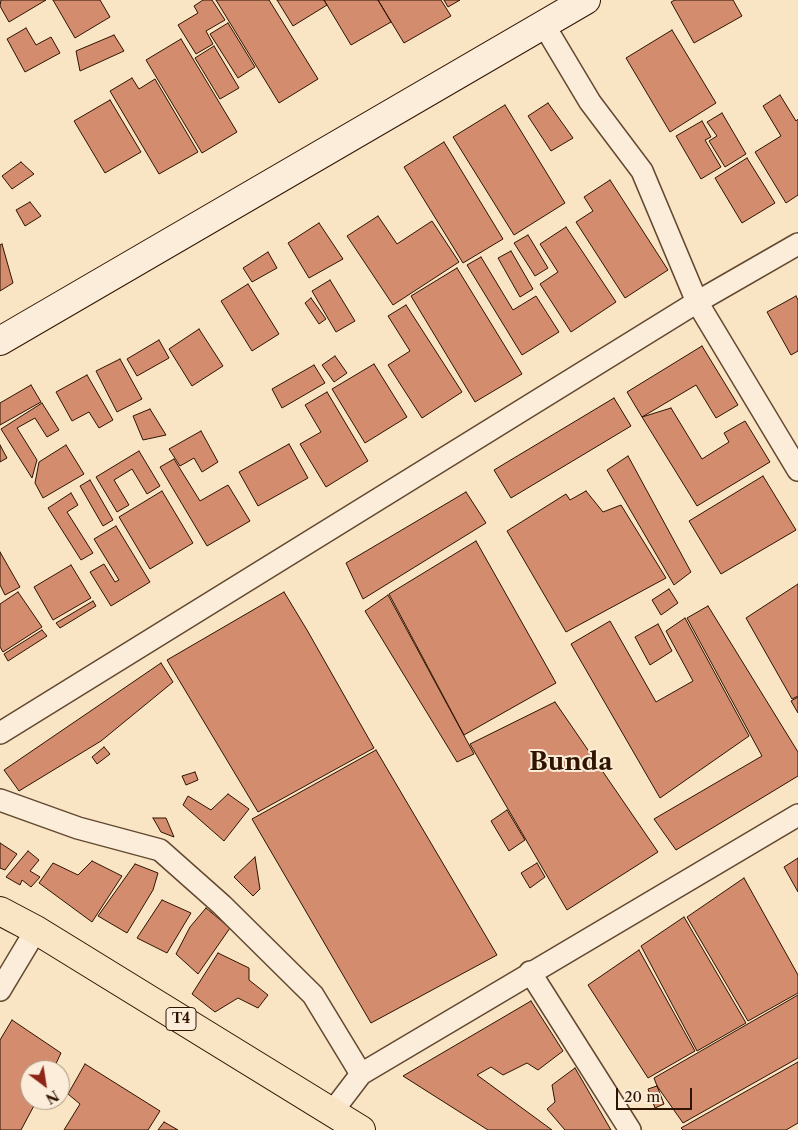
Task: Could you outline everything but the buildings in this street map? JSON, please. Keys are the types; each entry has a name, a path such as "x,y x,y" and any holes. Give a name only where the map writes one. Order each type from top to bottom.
{"highway":[{"name":"T4","path":"0,911 36,930 361,1130"}],"main road":[{"path":"0,341 586,0"}],"street":[{"path":"544,25 590,102 642,171 697,302 798,470"},
{"path":"0,733 697,302 798,244"},
{"path":"0,800 78,828 160,850 222,905 313,994 361,1074"},
{"path":"332,1112 361,1074 530,972 798,815"},
{"path":"0,990 36,930"},
{"path":"530,972 630,1130"}],"district":[{"name":"Bunda","path":"571,763"}]}
